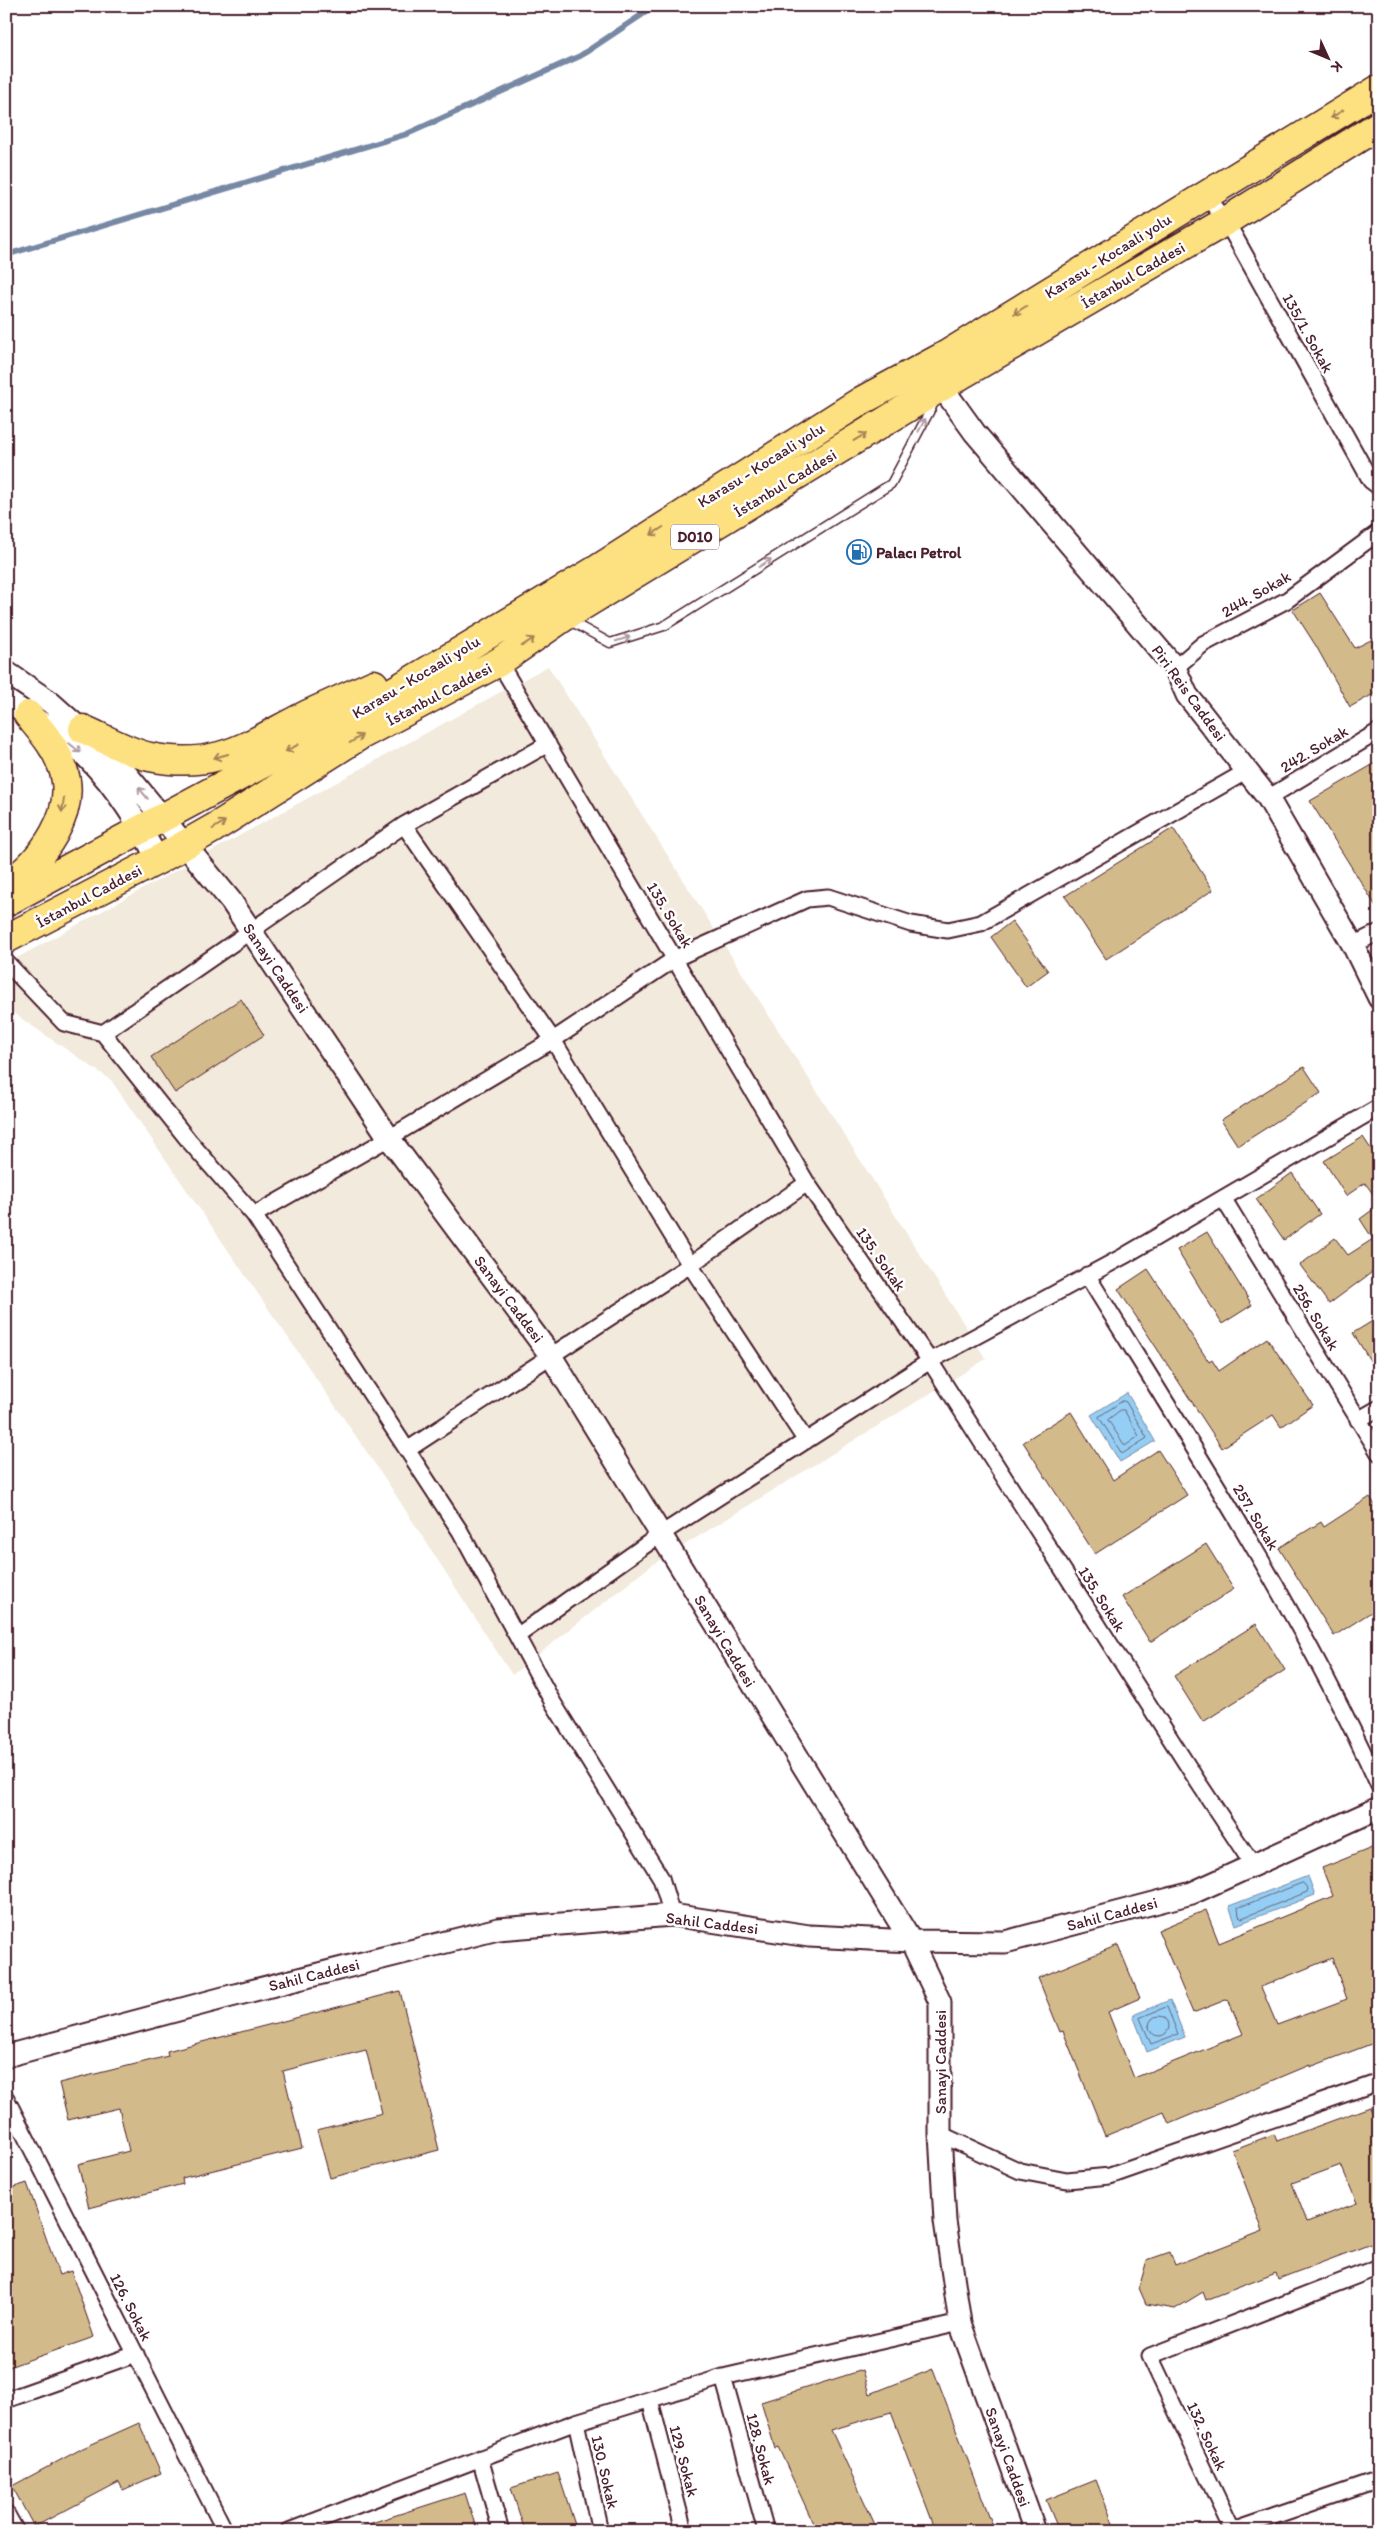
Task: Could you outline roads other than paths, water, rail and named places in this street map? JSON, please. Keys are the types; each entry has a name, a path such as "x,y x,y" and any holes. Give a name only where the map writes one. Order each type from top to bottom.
{"highway":[{"name":"Karasu - Kocaali yolu","path":"6,902 357,713 596,570 861,402 934,376 1206,195 1379,89"},
{"name":"İstanbul Caddesi","path":"6,940 158,860 361,735 499,662 564,617 934,376 1226,221 1379,125"},
{"path":"83,729 148,756 181,761 211,758 243,749 307,715 503,626"},
{"path":"6,886 24,873 46,848 61,821 66,788 63,767 53,746 17,708"}],"street":[{"name":"135/1. Sokak","path":"1206,195 1226,221 1371,481 1379,487"},
{"name":"Piri Reis Caddesi","path":"934,376 975,432 1175,668 1187,695 1268,798 1353,945 1379,998"},
{"name":"244. Sokak","path":"1175,668 1203,644 1287,600 1379,532"},
{"name":"135. Sokak","path":"499,662 676,958 807,1183 930,1361 1187,1765 1253,1865"},
{"path":"6,672 83,729 116,760 153,824 158,860"},
{"path":"17,708 76,747 153,824"},
{"name":"242. Sokak","path":"1268,798 1379,730"},
{"path":"104,1033 404,825 548,744"},
{"path":"254,1215 389,1138 552,1040 676,958 807,899 828,897 911,924 948,930 981,923 1247,771"},
{"name":"Sanayi Caddesi","path":"153,824 185,844 231,901 389,1138 551,1356 911,1941 940,2002 940,2134 945,2220 960,2323 1035,2531"},
{"path":"404,825 552,1040 690,1265 806,1441"},
{"path":"1353,945 1379,932"},
{"path":"6,962 64,1023 104,1033 189,1141 254,1215 460,1531 552,1701 660,1878 672,1915"},
{"path":"517,1636 661,1534 930,1361 1087,1275 1379,1107"},
{"path":"407,1450 690,1265 807,1183"},
{"name":"256. Sokak","path":"1223,1198 1379,1453"},
{"name":"257. Sokak","path":"1087,1275 1251,1540 1342,1706 1379,1786"},
{"path":"1358,1420 1379,1408"},
{"name":"Sahil Caddesi","path":"6,2056 498,1929 672,1915 809,1936 911,1941 1005,1942 1192,1892 1379,1808"},
{"path":"940,2134 1020,2171 1067,2180 1110,2176 1379,2082"},
{"name":"126. Sokak","path":"6,2098 225,2531"},
{"name":"132. Sokak","path":"1232,2530 1150,2356 1379,2267"},
{"path":"289,2531 576,2422 723,2377 960,2323"},
{"path":"6,2400 136,2354"},
{"name":"128. Sokak","path":"723,2377 766,2531"},
{"name":"129. Sokak","path":"650,2400 684,2531"},
{"name":"130. Sokak","path":"576,2422 600,2531"},
{"path":"480,2458 501,2531"},
{"path":"1232,2530 1379,2480"},
{"path":"6,2513 16,2531"}],"lane":[{"path":"564,617 610,643 664,626 891,484 934,376"}],"water":[{"path":"1127,1393 1155,1441 1120,1462 1091,1415"},
{"path":"1308,1876 1315,1895 1236,1925 1229,1906"},
{"path":"1170,2000 1185,2037 1147,2052 1133,2015"}],"waterway":[{"path":"6,255 407,134 580,56 655,6"}],"place":[{"name":"Palacı Petrol","path":"859,552"}]}
